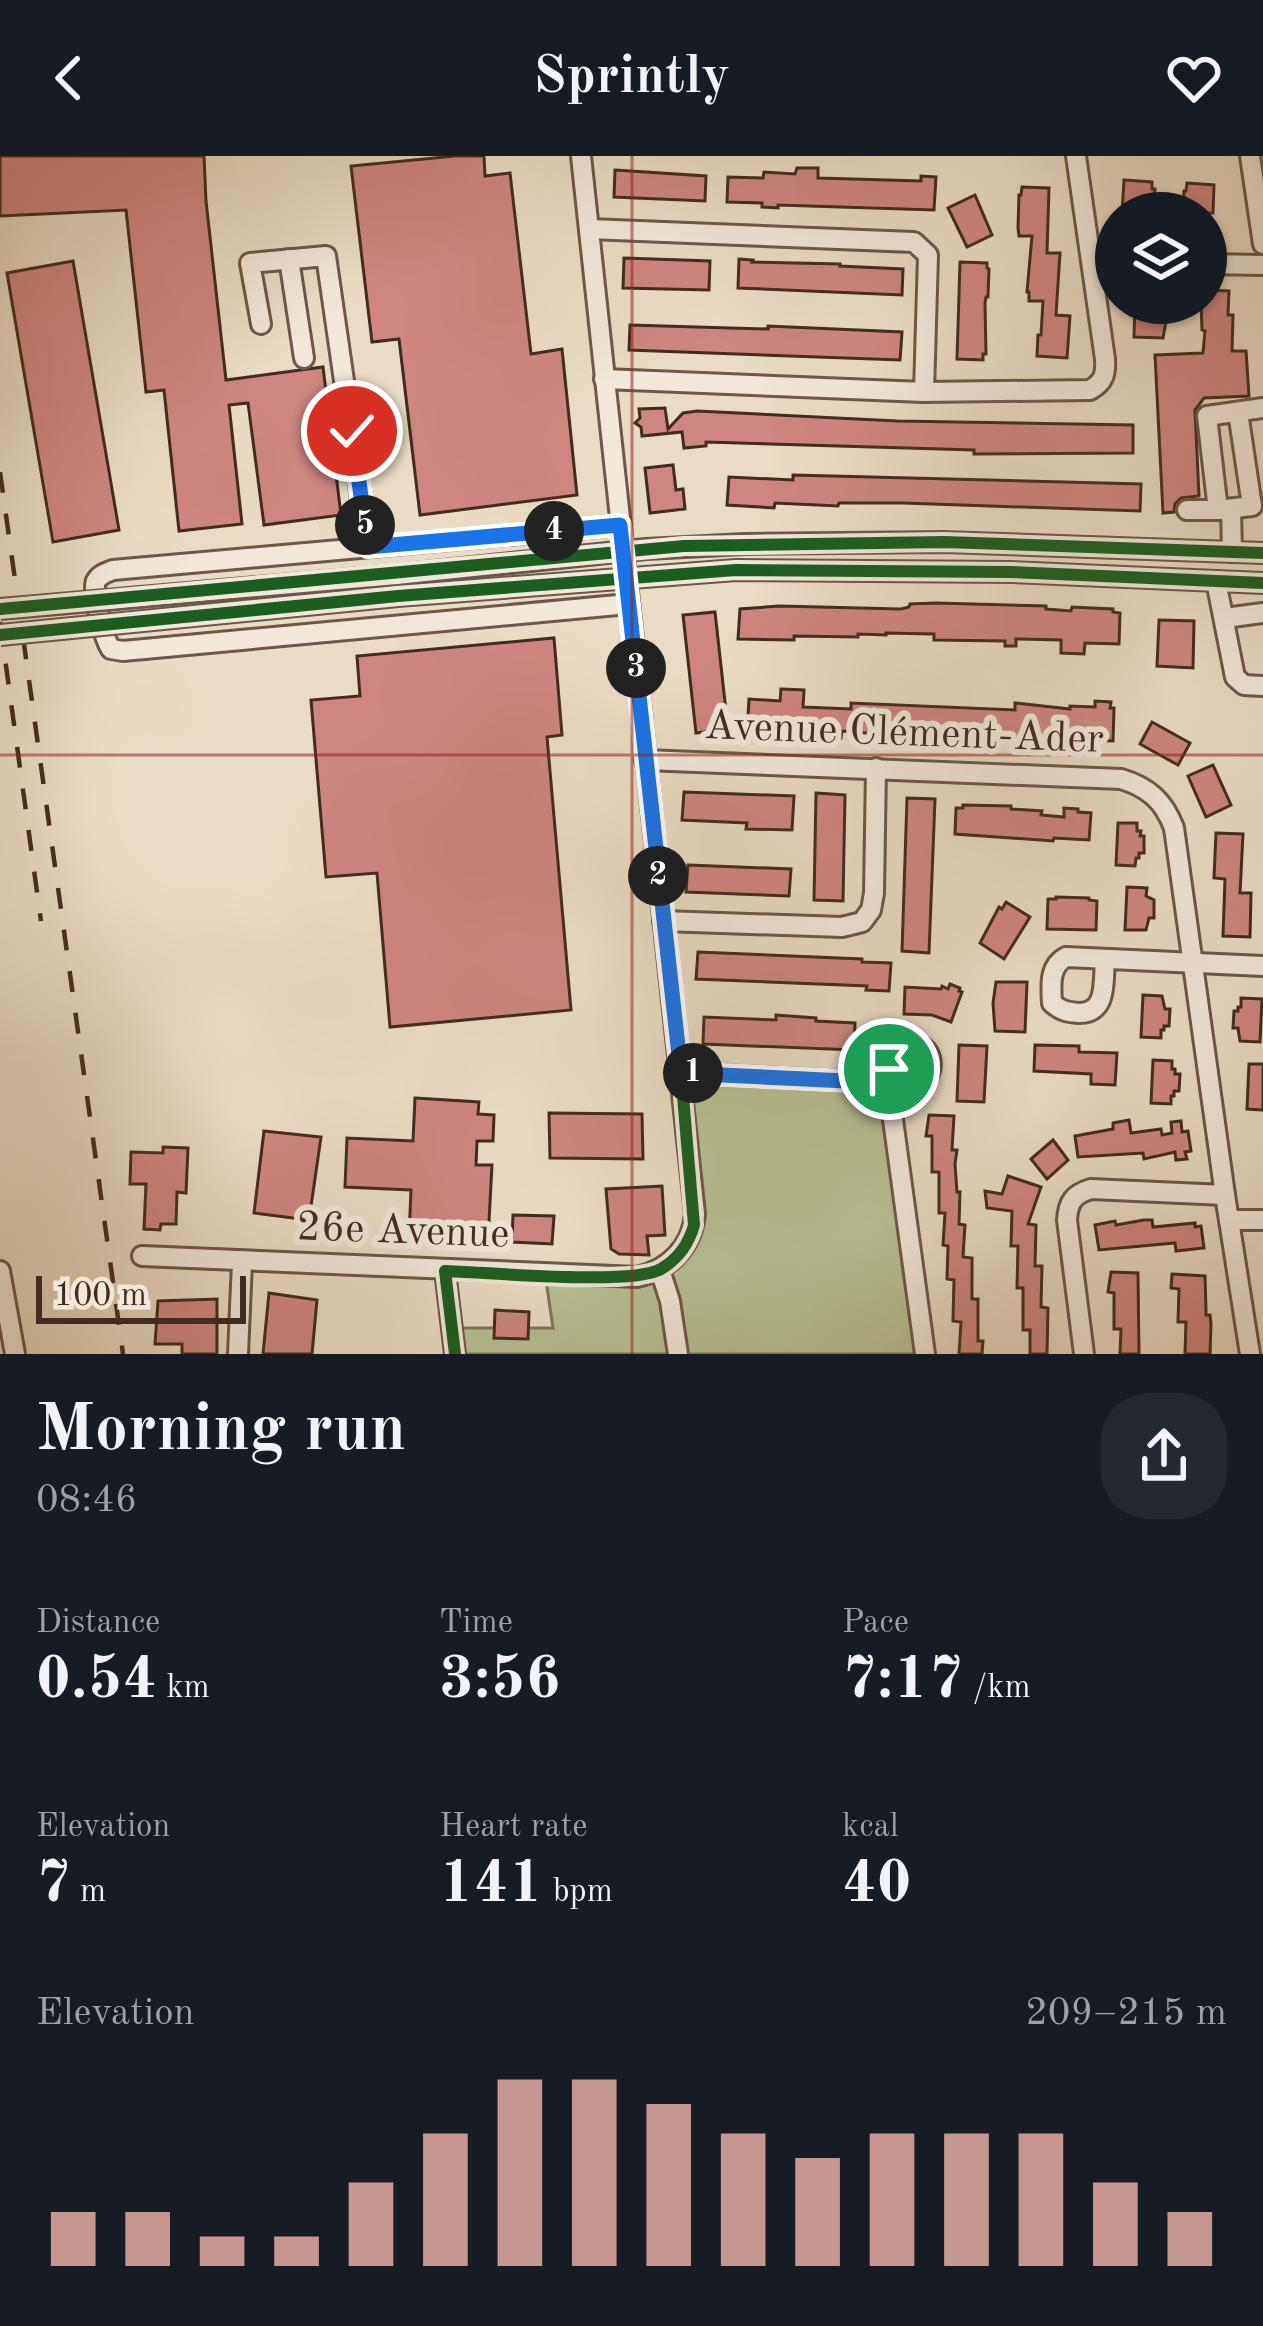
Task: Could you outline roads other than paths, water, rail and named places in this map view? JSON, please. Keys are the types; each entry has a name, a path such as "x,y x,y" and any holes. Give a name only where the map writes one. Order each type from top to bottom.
{"street":[{"path":"580,156 694,1225 684,1248 661,1270 678,1354"},
{"path":"604,379 924,392 1078,392 1101,384 1105,359 1076,156"},
{"path":"1250,156 1263,244"},
{"path":"589,229 914,242 928,255 924,392"},
{"path":"261,324 250,263 326,256 368,547"},
{"path":"1090,258 1095,258"},
{"path":"289,259 304,358"},
{"path":"1227,264 1263,265"},
{"path":"1232,552 1207,416 1263,408"},
{"path":"1186,510 1252,506 1238,412"},
{"path":"620,525 113,570 99,576 94,586 105,640 111,650 123,651 628,604"},
{"path":"0,609 684,546 944,542 1263,553"},
{"path":"0,635 398,596 736,570 868,569 1263,583"},
{"path":"1216,580 1235,677 1244,685 1263,686"},
{"path":"1225,618 1263,613"},
{"name":"Avenue Clément-Ader","path":"645,760 1121,779 1139,784 1168,811 1174,828 1192,964"},
{"path":"663,921 842,927 862,922 871,910 874,893 876,768"},
{"path":"1105,959 1263,966"},
{"path":"1192,964 1250,1354"},
{"path":"681,1073 888,1083 925,1354"},
{"path":"1084,1354 1067,1220 1072,1198 1091,1189 1225,1196"},
{"path":"1229,1220 1263,1220"},
{"name":"26e Avenue","path":"142,1256 637,1277 661,1270"},
{"path":"238,1354 242,1262"},
{"path":"445,1270 455,1354"},
{"path":"0,1271 14,1354"}],"railway":[{"path":"0,472 123,1354"},
{"path":"0,622 41,921"}]}
